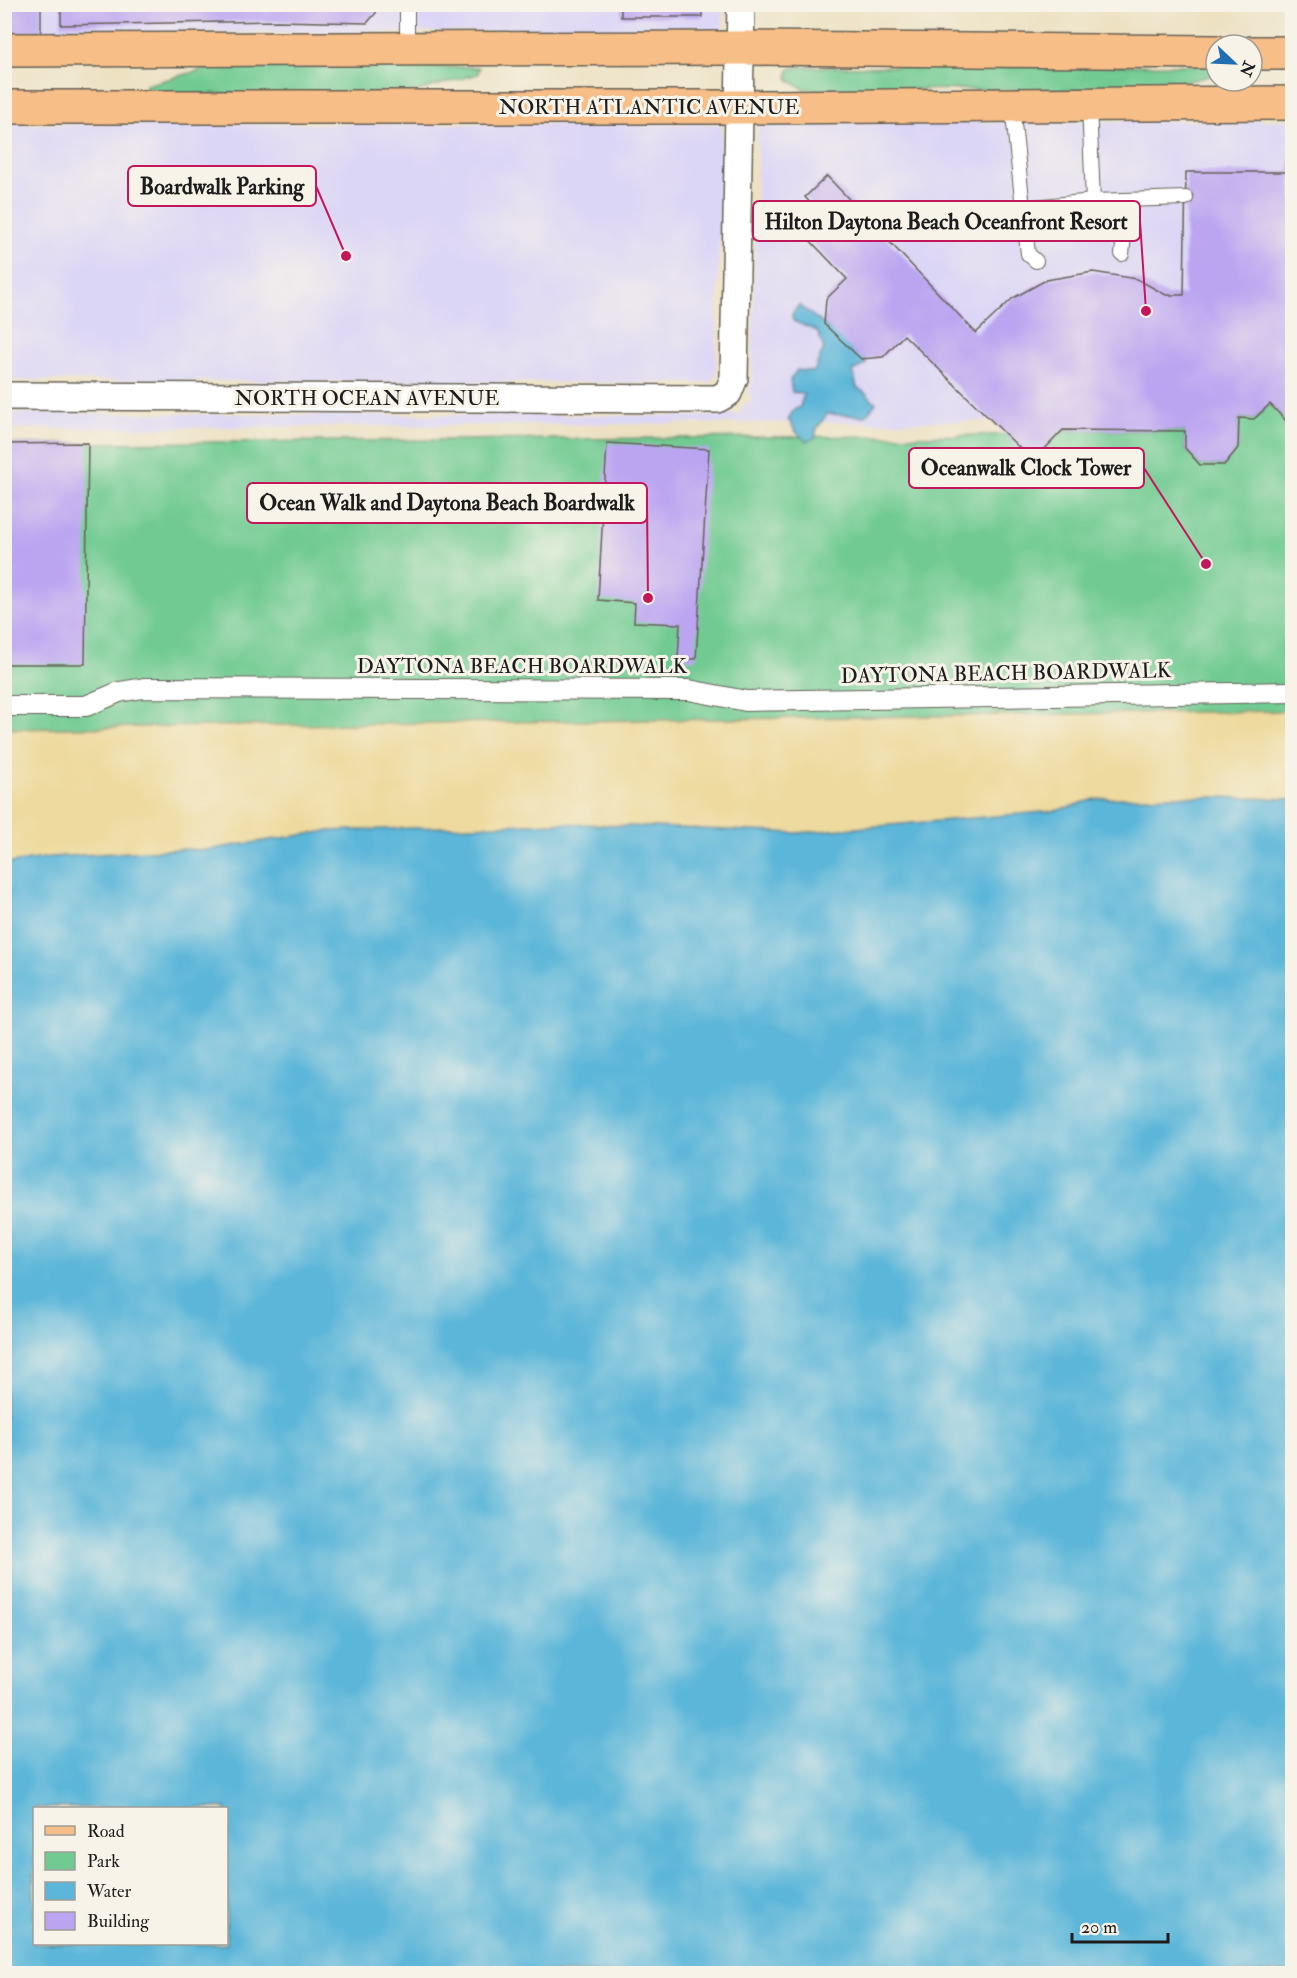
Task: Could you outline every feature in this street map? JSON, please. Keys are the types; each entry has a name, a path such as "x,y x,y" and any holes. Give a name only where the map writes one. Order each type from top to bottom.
{"main road":[{"path":"4,50 742,48 1204,52"},
{"path":"1264,52 1293,53"},
{"name":"NORTH ATLANTIC AVENUE","path":"4,107 740,107 1293,103"}],"street":[{"path":"740,107 741,4"},
{"name":"NORTH OCEAN AVENUE","path":"4,396 717,399 728,393 734,378 740,107"},
{"name":"DAYTONA BEACH BOARDWALK","path":"4,706 86,706 119,692 144,687 689,690 746,701 1293,692"}],"lane":[{"path":"407,4 407,49"},
{"path":"1089,104 1093,201"},
{"path":"1012,105 1028,254 1036,261"},
{"path":"1023,208 1093,201 1186,198"},
{"path":"1122,254 1128,201"}],"shaded area":[{"path":"723,4 723,31 5,33 4,5"},
{"path":"1292,120 1292,407 1281,395 1005,421 5,429 5,413 719,416 731,413 739,416 743,406 753,400 748,393 752,380 758,124"},
{"path":"5,124 722,124 716,374 711,383 5,380"}],"green space":[{"path":"1204,65 1204,78 1148,90 804,89 790,81 787,76 790,69 795,67"},
{"path":"212,67 479,67 478,74 410,93 146,94 146,85"},
{"path":"1270,404 1292,427 1292,734 5,731 4,444 1007,435 1033,461 1063,430 1185,431 1185,448 1199,465 1224,465 1238,448 1239,418 1255,419"}],"sand":[{"path":"1292,711 1292,1075 5,1114 4,729"}],"water":[{"path":"799,305 835,333 864,342 866,364 853,371 857,388 876,403 865,416 827,414 817,428 815,438 806,441 796,432 788,419 794,410 800,407 804,394 792,392 790,380 797,370 814,372 824,348 817,331 793,321 792,314"},
{"path":"1170,796 1292,799 1292,1973 5,1973 5,864 50,857 181,849 206,850 327,831 557,823 796,833 1055,811 1095,799"}],"building":[{"path":"4,4 41,4 41,41 4,41"},
{"path":"621,4 702,4 702,17 621,17"},
{"path":"61,5 376,5 376,13 367,23 278,21 61,25"},
{"path":"1290,159 1292,159 1292,427 1270,404 1254,419 1239,418 1238,448 1224,465 1200,465 1185,448 1185,431 1063,430 1033,461 904,335 883,357 861,359 824,324 826,299 847,279 803,233 821,215 805,197 827,176 976,333 1013,298 1046,280 1093,272 1137,279 1166,295 1184,295 1186,172 1289,172"},
{"path":"88,443 85,664 4,664 4,444"},
{"path":"607,443 709,449 696,659 678,659 680,624 634,622 635,603 598,600"}],"place":[{"name":"Boardwalk Parking","path":"346,256"},
{"name":"Hilton Daytona Beach Oceanfront Resort","path":"1146,311"},
{"name":"Oceanwalk Clock Tower","path":"1206,564"},
{"name":"Ocean Walk and Daytona Beach Boardwalk","path":"648,598"}]}
